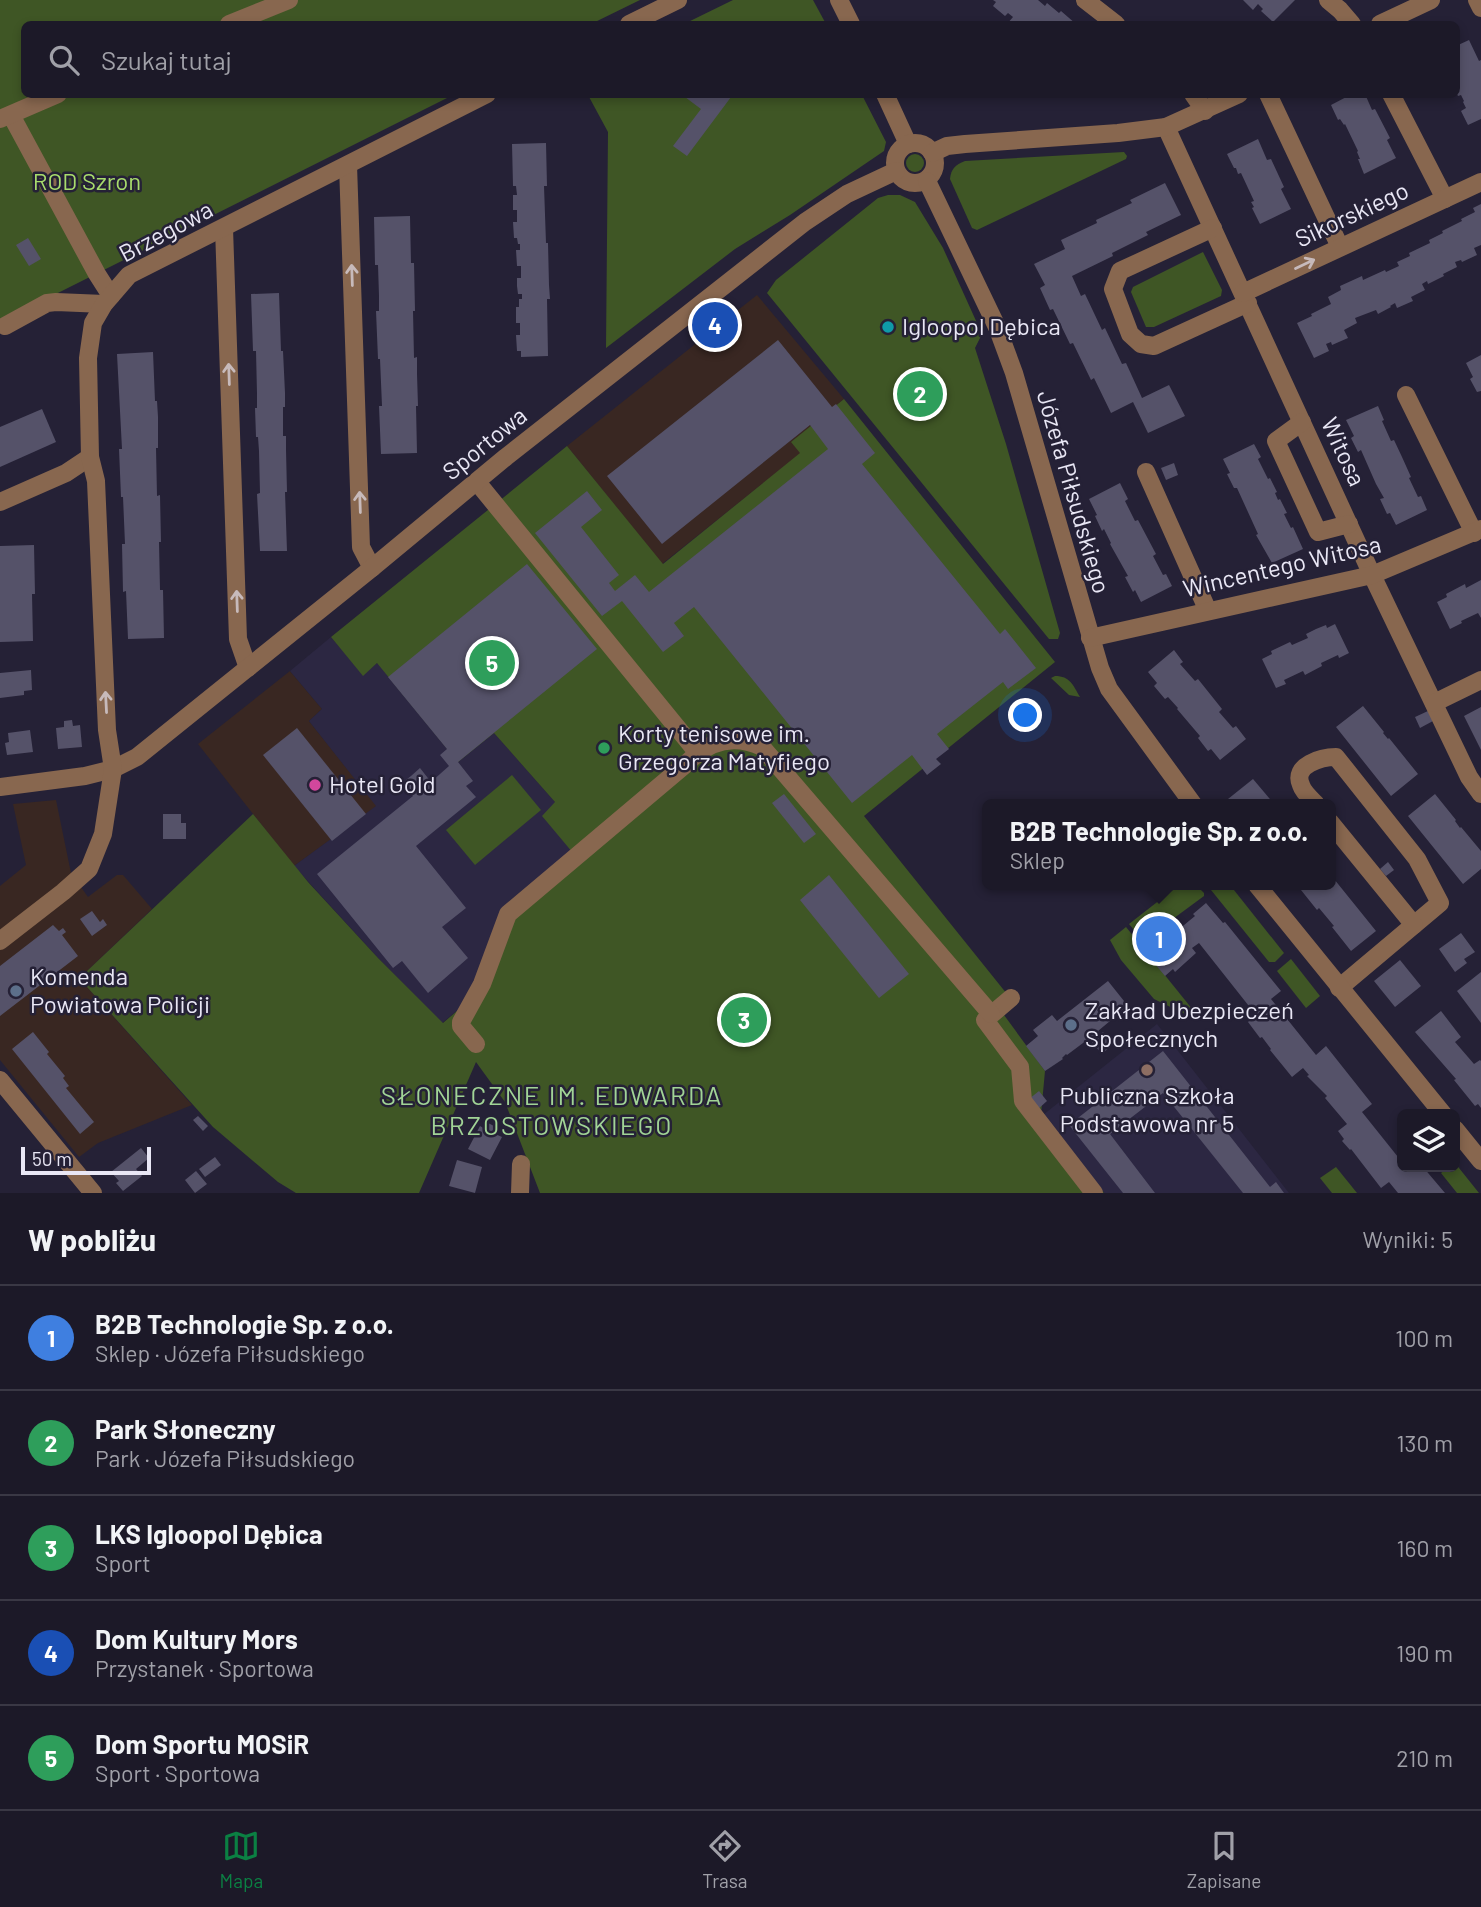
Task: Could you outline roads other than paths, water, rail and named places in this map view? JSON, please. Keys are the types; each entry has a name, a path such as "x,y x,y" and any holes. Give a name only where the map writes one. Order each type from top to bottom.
{"street":[{"path":"236,21 289,0"},
{"path":"635,21 678,0"},
{"path":"839,0 850,21"},
{"path":"1085,0 1112,21"},
{"path":"1328,0 1349,21"},
{"path":"1386,21 1431,0"},
{"path":"1477,0 1481,8"},
{"path":"5,326 47,303 107,300 97,275 5,117 49,98"},
{"name":"Brzegowa","path":"90,457 88,358 93,323 107,300 129,275 479,98"},
{"path":"887,98 908,144"},
{"path":"1196,98 1205,111"},
{"path":"932,153 956,145 1167,127 1231,98"},
{"path":"1270,98 1340,247"},
{"path":"1393,98 1445,199"},
{"name":"Witosa","path":"1167,127 1372,575 1469,777 1481,794"},
{"path":"908,144 922,144 932,153 936,164 927,181 909,183 896,171 895,158 908,144"},
{"path":"348,165 362,547 372,568"},
{"name":"Sportowa","path":"0,787 85,776 113,769 137,757 506,457 806,222 847,194 896,171"},
{"name":"Józefa Piłsudskiego","path":"927,181 997,327 1014,373 1090,638 1109,689 1189,799"},
{"name":"Sikorskiego","path":"1213,228 1120,271 1112,289 1130,334 1141,344 1154,346 1340,247 1481,182"},
{"path":"224,228 238,639 248,668"},
{"path":"1406,395 1477,531"},
{"path":"1302,422 1276,441 1318,532 1349,524"},
{"path":"0,502 66,472 90,457 96,481 107,730 113,769 103,834 89,869 0,941"},
{"path":"1146,472 1208,611"},
{"path":"477,482 697,752"},
{"name":"Wincentego Witosa","path":"1090,638 1372,575 1477,531"},
{"path":"1434,703 1481,680"},
{"path":"476,1044 461,1026 461,1022 482,984 508,914 697,752 724,740 744,741 762,747 991,1014"},
{"path":"1312,799 1300,785 1300,774 1304,766 1326,757 1336,757 1417,859 1440,904 1339,988"},
{"path":"1336,828 1414,925"},
{"path":"1261,890 1439,1109"},
{"path":"1011,998 985,1020 1020,1067 1023,1101 1094,1193"},
{"path":"0,1080 93,1193"},
{"path":"1460,1135 1481,1161"},
{"path":"520,1193 521,1164"}],"place":[{"name":"Dom Kultury Mors","path":"715,325"},
{"name":"Igloopol Dębica","path":"888,327"},
{"name":"Park Słoneczny","path":"920,394"},
{"name":"Dom Sportu MOSiR","path":"492,663"},
{"name":"Korty tenisowe im. Grzegorza Matyfiego","path":"604,748"},
{"name":"Hotel Gold","path":"315,785"},
{"name":"B2B Technologie Sp. z o.o.","path":"1159,939"},
{"name":"Komenda Powiatowa Policji","path":"16,991"},
{"name":"LKS Igloopol Dębica","path":"744,1020"},
{"name":"Zakład Ubezpieczeń Społecznych","path":"1071,1025"},
{"name":"Publiczna Szkoła Podstawowa nr 5","path":"1147,1070"}],"district":[{"name":"SŁONECZNE IM. EDWARDA BRZOSTOWSKIEGO","path":"552,1111"}],"park label":[{"name":"ROD Szron","path":"87,182"}]}
